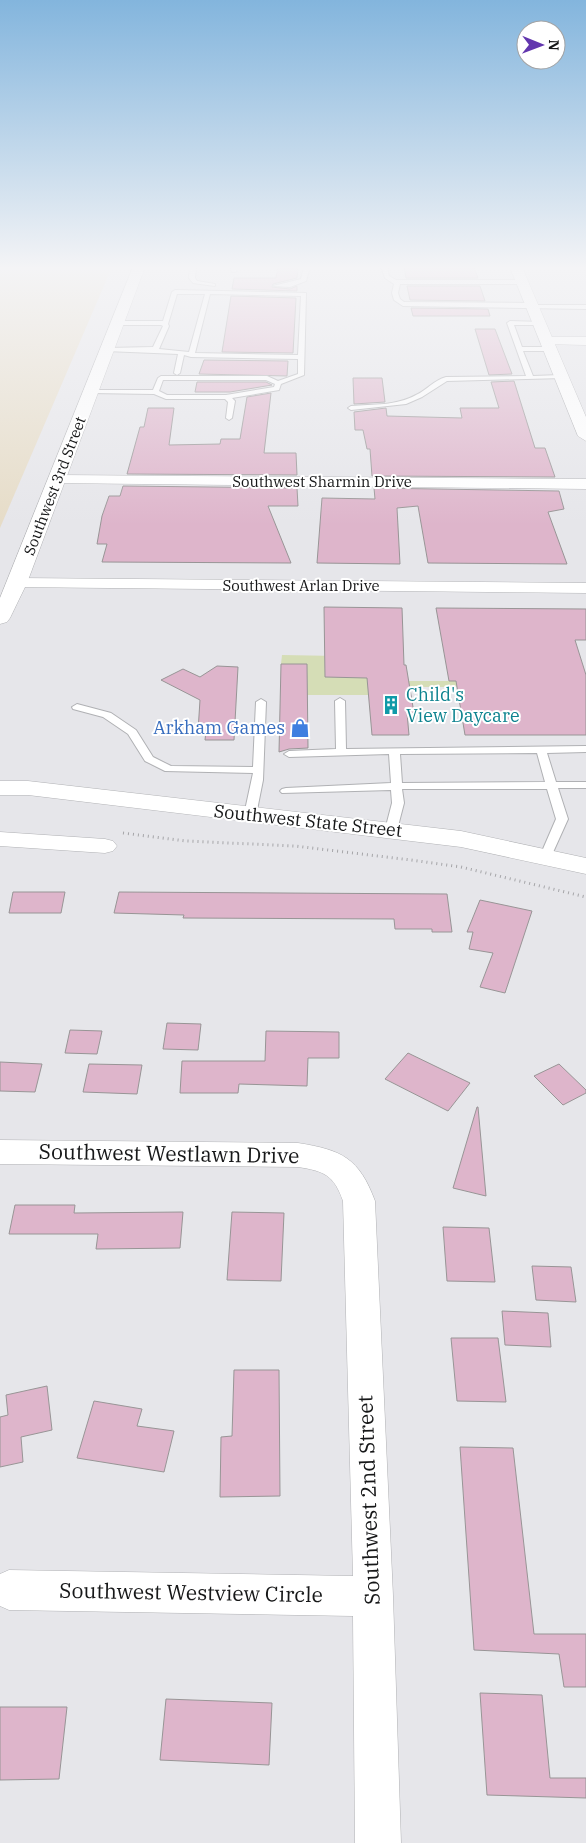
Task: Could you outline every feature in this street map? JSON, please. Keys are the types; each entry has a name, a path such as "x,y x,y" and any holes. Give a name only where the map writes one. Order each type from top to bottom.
{"street":[{"name":"Southwest 3rd Street","path":"0,618 17,583 107,353"},
{"path":"551,353 586,436"},
{"name":"Southwest Sharmin Drive","path":"57,480 586,484"},
{"name":"Southwest Arlan Drive","path":"17,583 586,588"},
{"name":"Southwest State Street","path":"0,776 28,788"},
{"name":"Southwest State Street","path":"0,788 28,788 461,839 586,866"},
{"path":"0,839 112,839"},
{"name":"Southwest Westlawn Drive","path":"0,1152 298,1156 319,1158 336,1164"},
{"name":"Southwest 2nd Street","path":"336,1164 349,1174 359,1201 373,1596 378,1843"},
{"name":"Southwest Westview Circle","path":"9,1590 373,1596"}],"lane":[{"path":"177,373 181,353"},
{"path":"155,392 161,378 268,378 278,383 301,375 301,356 191,355 184,353"},
{"path":"521,353 530,378"},
{"path":"351,408 381,406 408,401 421,396 436,382 446,379 561,377"},
{"path":"92,392 155,392 166,397 226,397 278,389 278,383"},
{"path":"226,397 232,401 229,418"},
{"path":"340,701 341,752"},
{"path":"250,815 258,770 262,702"},
{"path":"77,707 107,715 132,732 149,759 169,770 258,770"},
{"path":"541,749 554,785 562,819 546,856"},
{"path":"289,754 586,749"},
{"path":"391,830 398,803 394,751"},
{"path":"286,791 398,786 586,785"}],"path":[{"path":"112,839 296,846 411,860 469,869 586,897"}],"shaded area":[{"path":"0,353 75,353 0,528"}],"green space":[{"path":"282,655 338,656 368,678 368,695 307,695 281,664"},
{"path":"402,681 456,681 457,687 404,687"}],"building":[{"path":"482,353 504,353 512,374 489,375"},
{"path":"204,360 288,361 287,376 199,374"},
{"path":"353,378 382,378 385,402 354,404"},
{"path":"514,381 535,448 545,448 555,477 372,476 370,449 367,449 363,430 355,430 354,412 386,408 387,416 462,418 460,408 499,408 491,382"},
{"path":"197,382 266,382 272,385 230,392 195,392"},
{"path":"271,393 264,453 296,453 297,475 127,474 140,427 144,427 148,408 174,408 169,445 220,444 221,439 240,439 247,397"},
{"path":"123,486 297,488 298,506 268,506 291,563 102,562 107,544 97,544 102,516 109,496 120,496"},
{"path":"374,488 559,491 564,509 548,512 567,564 428,563 418,506 397,508 400,564 317,563 322,498 375,499"},
{"path":"324,607 402,608 404,665 406,665 414,713 407,713 409,735 372,735 367,678 325,677"},
{"path":"436,608 586,609 586,640 575,640 586,675 586,735 465,735 456,681 449,681"},
{"path":"281,664 307,664 308,748 289,749 279,752"},
{"path":"217,666 238,667 234,740 205,740 206,731 198,731 200,700 161,680 183,669 200,677"},
{"path":"13,892 65,892 61,913 9,913"},
{"path":"119,892 447,894 452,932 432,932 432,929 395,929 394,919 183,918 184,915 114,913"},
{"path":"480,900 532,911 505,993 480,987 493,953 469,949 473,932 467,932"},
{"path":"167,1023 201,1024 198,1050 163,1049"},
{"path":"70,1030 102,1031 97,1054 65,1053"},
{"path":"266,1031 339,1032 339,1058 308,1058 307,1086 239,1084 238,1093 180,1093 182,1061 265,1061"},
{"path":"408,1053 470,1083 448,1111 385,1079"},
{"path":"0,1062 42,1064 35,1092 0,1091"},
{"path":"89,1064 142,1065 137,1094 83,1092"},
{"path":"559,1064 586,1090 586,1093 563,1105 534,1076"},
{"path":"478,1107 486,1196 453,1188"},
{"path":"15,1205 75,1205 74,1213 183,1212 180,1248 96,1249 98,1234 9,1234"},
{"path":"232,1212 284,1213 281,1281 227,1280"},
{"path":"443,1227 489,1228 495,1282 447,1281"},
{"path":"532,1266 571,1267 576,1302 536,1300"},
{"path":"502,1311 548,1313 551,1347 505,1345"},
{"path":"451,1338 498,1338 506,1402 457,1401"},
{"path":"234,1370 279,1370 280,1496 220,1497 221,1437 232,1436"},
{"path":"47,1386 52,1430 21,1437 23,1462 0,1467 0,1417 8,1415 6,1395"},
{"path":"94,1401 142,1409 137,1426 174,1431 164,1472 77,1458"},
{"path":"460,1447 513,1448 534,1634 586,1634 586,1687 564,1687 559,1654 474,1650"},
{"path":"480,1693 542,1695 550,1778 586,1778 586,1798 487,1795"},
{"path":"166,1699 272,1703 269,1765 160,1760"},
{"path":"0,1707 67,1707 59,1779 0,1780"}],"place":[{"name":"Child's View Daycare","path":"391,705"},
{"name":"Arkham Games","path":"300,728"}]}
